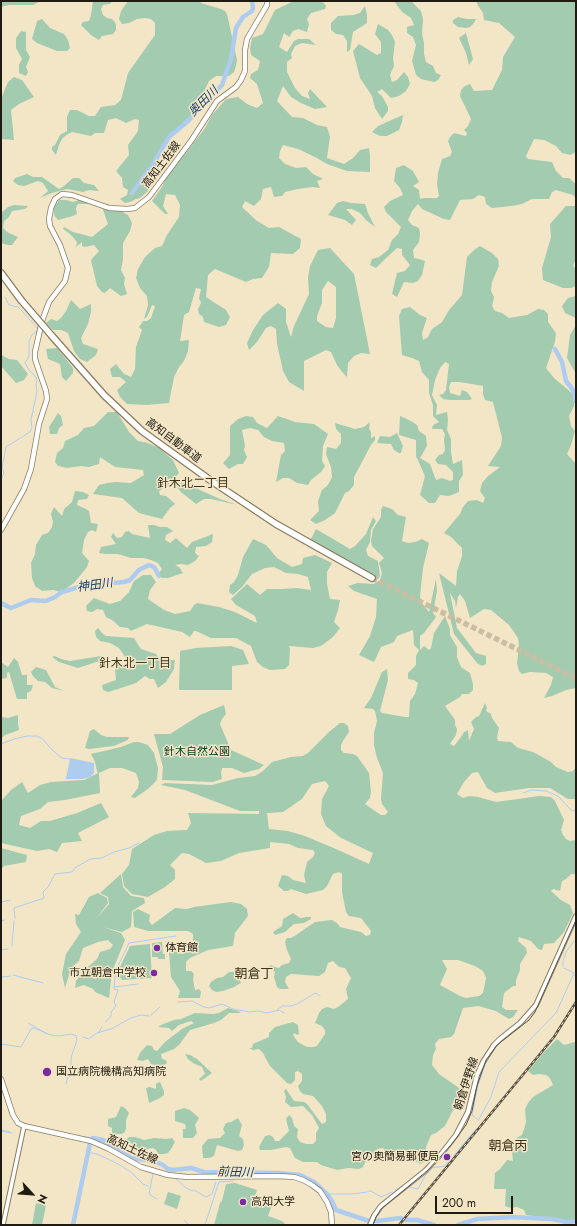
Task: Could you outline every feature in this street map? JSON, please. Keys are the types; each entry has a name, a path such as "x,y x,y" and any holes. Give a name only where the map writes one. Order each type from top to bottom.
{"highway":[{"name":"高知自動車道","path":"1,273 21,300 104,395 142,431 210,480 276,524 372,578"}],"main road":[{"name":"高知土佐線","path":"1,530 24,488 31,469 39,424 47,399 46,391 34,359 35,352 42,321 49,302 65,281 68,268 60,245 50,226 49,219 51,208 55,199 62,194 72,195 109,208 127,209 135,208 149,197 191,142 217,101 236,87 241,80 245,71 245,50 247,39 267,5 267,1"},
{"name":"朝倉伊野線","path":"370,1225 381,1206 425,1171 444,1151 456,1135 470,1108 477,1075 489,1051 500,1039 520,1024 533,1010 540,998 576,916"},
{"path":"1,1079 13,1115 18,1123 24,1126"},
{"name":"高知土佐線","path":"24,1126 91,1141 109,1149 141,1167 168,1174 187,1177 278,1176 303,1180 320,1191 331,1212 332,1225"}],"street":[{"path":"3,1225 24,1126"}],"green space":[{"path":"1,1 41,1 33,5 9,5 1,7"},
{"path":"93,1 112,1 110,4 103,5 101,9 103,15 112,19 116,25 116,30 113,34 102,36 99,40 91,35 81,25 83,22 89,21"},
{"path":"128,1 200,1 201,3 225,11 227,14 237,60 234,72 229,76 216,76 209,81 202,96 203,107 172,133 159,158 159,171 155,180 151,181 148,191 140,198 125,203 120,199 127,195 128,190 123,187 122,178 116,171 129,155 128,145 138,131 139,120 135,119 126,123 116,118 108,120 104,133 95,133 91,136 72,132 62,139 56,155 52,150 52,147 55,145 60,135 67,131 67,117 70,110 77,110 89,116 95,116 101,107 115,105 121,100 128,73 155,35 155,23 151,19 137,19 129,23 122,24 119,19 121,11"},
{"path":"294,1 321,1 326,5 325,9 311,13 307,19 309,24 307,32 298,29 293,31 289,37 284,33 279,47 287,52 294,41 298,39 309,39 316,45 302,43 295,46 291,54 292,58 287,62 287,72 295,88 302,96 310,99 308,93 310,89 327,107 315,109 301,103 291,97 283,86 277,101 292,117 303,118 317,125 327,127 330,137 327,158 344,164 353,158 360,150 369,148 370,172 347,171 327,164 298,149 283,145 279,158 285,164 296,168 306,167 313,174 323,179 317,181 320,188 313,187 298,189 285,192 282,196 274,197 271,187 263,189 261,199 254,206 245,201 242,207 257,221 269,228 279,227 301,239 300,248 293,254 271,253 269,267 262,278 253,279 246,282 215,269 208,275 206,297 226,310 230,317 226,325 219,327 204,322 198,309 201,303 199,298 201,289 196,288 189,312 184,315 180,341 189,340 188,351 184,361 174,377 169,403 147,405 127,404 120,397 117,390 126,382 120,377 112,377 110,369 116,364 124,374 131,377 135,369 136,347 142,330 139,327 143,321 147,321 151,318 155,306 152,305 147,317 144,319 148,305 147,296 140,288 136,278 138,269 145,257 155,248 162,246 167,235 179,217 180,205 175,195 166,194 163,206 168,214 165,214 152,201 162,187 170,170 186,153 205,128 212,115 226,99 238,97 247,104 257,108 263,103 257,84 250,78 251,74 258,70 260,61 251,55 250,48 252,38 263,34 275,10"},
{"path":"394,1 411,1 421,11 423,19 422,34 424,54 426,62 433,66 436,73 441,75 438,80 434,82 421,79 416,75 412,61 416,45 413,37 407,33 407,27 414,25 411,18 402,12"},
{"path":"477,1 576,1 576,152 570,155 562,153 556,146 544,140 534,139 526,156 528,159 552,162 556,171 563,178 569,178 576,184 576,198 573,195 556,190 552,192 549,199 532,199 522,204 492,208 486,204 485,197 479,195 473,199 460,200 450,220 444,219 422,209 418,204 412,211 408,220 412,225 419,228 419,242 413,250 414,258 425,261 422,275 418,281 413,283 404,282 397,297 392,294 397,273 405,271 410,265 402,255 402,249 397,248 376,268 370,265 372,259 379,257 388,250 392,240 398,234 401,227 386,212 384,207 390,201 403,195 400,188 394,181 396,168 404,165 413,171 419,182 413,186 419,190 420,199 437,198 439,196 437,184 442,159 450,156 452,152 448,141 454,133 466,136 467,133 464,130 468,126 471,119 460,96 461,90 470,84 474,91 492,90 502,70 503,57 515,37 499,23 484,20 483,13 477,4"},
{"path":"365,6 367,23 353,32 350,50 347,52 347,41 343,35 336,34 331,30 331,23 338,16 360,13"},
{"path":"458,17 476,19 470,27 466,28 458,27 453,23 453,20"},
{"path":"42,19 50,28 64,34 68,40 70,48 67,51 57,51 37,43 32,39 37,21"},
{"path":"378,24 388,30 395,42 393,58 394,66 390,75 392,82 397,80 404,72 408,77 410,84 406,91 399,96 391,98 382,89 377,92 382,96 388,107 388,111 382,119 375,108 372,96 360,78 353,51 359,44 377,55 381,53 381,42 375,34"},
{"path":"21,31 26,32 26,50 30,57 26,67 28,72 26,76 19,73 19,65 22,59 16,48 16,38"},
{"path":"466,33 473,59 469,65 466,53 459,38"},
{"path":"14,77 22,80 34,97 19,104 11,110 14,140 1,139 1,99 8,82"},
{"path":"403,115 399,130 387,136 380,136 372,132 378,126"},
{"path":"27,174 33,177 42,177 59,189 73,178 79,178 84,183 94,185 99,191 89,190 83,192 67,189 40,198 48,191 43,183 38,181 24,186 18,185 13,181 15,178"},
{"path":"59,200 73,202 79,200 88,201 90,204 78,204 76,208 77,214 58,220 54,215 54,207"},
{"path":"343,201 365,204 375,227 360,213 352,209 346,209 356,220 352,225 345,220 328,215 337,203"},
{"path":"108,204 128,215 132,223 130,231 123,243 121,270 125,278 124,284 127,294 121,296 110,288 105,293 102,292 97,286 91,260 99,251 94,245 85,247 82,246 82,242 76,247 77,242 63,229 64,227 73,232 92,237 108,224 102,207"},
{"path":"14,205 28,206 25,209 12,211 9,217 4,221 3,228 7,232 18,237 12,245 8,245 1,243 1,213 8,207"},
{"path":"566,206 576,206 576,259 573,266 576,269 576,286 571,288 563,288 543,280 542,268 551,237 550,224"},
{"path":"480,246 492,253 498,259 499,266 492,282 491,291 494,297 492,306 495,311 502,313 509,318 527,315 538,309 544,310 548,314 548,322 556,333 555,342 546,368 554,378 574,395 574,406 569,416 571,426 575,431 567,454 576,464 576,688 544,698 551,685 553,677 546,673 530,672 522,674 519,671 517,663 519,646 518,638 509,625 491,610 484,609 470,618 465,601 460,594 456,608 455,601 450,593 457,628 476,653 486,656 486,664 482,666 477,663 454,634 439,573 456,586 457,571 462,556 462,548 451,537 444,533 460,514 468,501 477,500 483,503 485,498 480,491 482,483 500,467 488,466 501,446 502,438 493,402 485,400 483,386 460,382 451,382 449,387 450,393 460,396 462,390 467,392 472,399 443,399 439,395 443,394 446,390 449,364 445,362 440,368 435,380 432,395 437,405 436,415 447,412 447,430 451,439 453,464 462,460 463,475 459,481 459,492 449,496 440,495 435,503 429,503 420,495 425,476 416,456 416,440 399,435 400,416 417,425 419,431 426,436 427,446 420,458 430,464 436,480 442,478 450,481 453,480 453,472 446,465 438,464 435,460 439,455 443,454 445,450 445,434 442,429 432,429 433,425 439,422 433,416 433,405 429,393 429,380 422,372 419,361 402,355 399,316 402,309 410,307 420,315 427,318 422,333 423,340 428,337 432,329 442,322 449,310 462,295 467,257"},
{"path":"330,248 354,274 370,354 361,353 354,356 348,363 347,377 337,365 331,352 326,350 304,361 304,391 289,382 283,371 277,344 276,329 271,326 266,328 257,342 249,350 247,343 253,330 263,315 278,303 286,309 286,322 291,337 294,326 309,294 308,277 310,266 318,250","holes":["328,281 336,287 336,318 333,328 326,327 317,321 317,316 322,303 322,290"]},
{"path":"576,296 576,318 565,313 562,306 568,298"},
{"path":"71,300 80,309 91,304 88,324 81,338 83,344 98,349 96,355 87,362 80,359 74,351 68,333 61,330 53,330 46,323 51,319 57,321 61,318"},
{"path":"576,325 576,374 567,358 570,335"},
{"path":"57,348 73,368 73,373 66,381 62,377 60,364 48,359 46,349"},
{"path":"1,355 9,359 17,360 28,374 24,380 16,383 1,366"},
{"path":"108,412 117,412 129,432 138,441 148,443 159,448 173,460 179,473 168,485 159,491 160,495 166,496 175,504 162,519 139,513 122,498 93,494 99,485 116,482 131,483 144,475 143,470 115,467 100,457 99,464 89,467 81,466 67,468 58,466 55,462 57,453 63,448 65,441 78,435 84,428 94,426"},
{"path":"58,413 61,416 63,425 59,428 57,434 50,434 49,427"},
{"path":"246,416 253,417 257,423 267,428 278,416 295,422 314,424 328,434 323,446 322,461 325,466 321,472 311,480 308,485 297,483 289,478 283,478 276,482 281,455 285,451 284,443 272,441 264,437 258,430 250,428 242,430 245,446 244,450 247,457 243,464 238,464 229,469 223,463 230,455 230,426 238,419"},
{"path":"370,422 369,429 371,432 371,438 375,436 375,440 354,477 354,485 345,493 335,513 316,524 310,520 319,511 318,501 322,490 328,485 332,477 331,467 326,454 327,447 336,449 341,443 341,434 336,429 335,423 355,429 364,427"},
{"path":"397,433 403,446 401,453 394,450 391,444 377,443 380,436 390,437"},
{"path":"182,482 220,499 238,505 211,499 204,499 196,504 177,487"},
{"path":"75,491 83,492 89,495 87,499 78,500 77,505 89,511 91,523 98,524 96,532 92,530 88,532 84,540 82,553 89,561 87,567 74,583 61,592 53,590 42,591 35,586 32,578 31,563 35,554 36,545 42,535 48,533 52,527 53,522 51,514 54,507 62,516 64,509 72,502"},
{"path":"383,506 392,509 398,515 406,517 402,541 408,543 422,539 429,543 423,568 420,596 421,602 429,612 436,579 437,591 433,613 436,617 420,636 420,650 424,646 429,650 431,648 434,633 445,616 450,629 450,635 457,647 457,657 461,667 470,673 473,690 469,694 462,694 460,697 445,706 455,720 457,729 456,735 450,744 454,746 464,732 468,730 469,741 474,729 471,722 479,716 485,703 487,708 486,711 491,714 499,728 497,737 498,741 511,742 518,748 533,752 551,762 556,767 568,772 573,771 576,767 576,799 568,799 550,788 529,788 495,793 487,788 478,772 472,773 464,782 457,794 463,798 470,796 496,802 539,796 551,797 555,801 564,820 561,830 563,835 570,841 576,840 576,874 571,874 562,881 560,891 553,889 551,891 561,900 570,905 573,913 564,932 554,943 544,944 542,950 538,949 531,941 519,937 518,941 526,948 527,953 520,964 516,986 513,986 504,993 502,1007 506,1010 518,1010 513,1017 509,1019 496,1011 478,1006 463,1008 454,1034 451,1037 439,1039 435,1044 436,1049 433,1055 432,1065 439,1074 459,1088 462,1102 452,1112 445,1126 431,1135 426,1147 426,1159 424,1162 420,1164 407,1156 402,1159 394,1160 383,1148 377,1149 375,1154 367,1158 363,1167 359,1169 348,1168 337,1170 321,1165 317,1162 303,1162 295,1158 290,1148 286,1147 271,1150 260,1150 259,1147 265,1136 269,1135 273,1137 275,1141 279,1141 289,1131 286,1119 289,1115 292,1118 294,1126 298,1129 297,1137 300,1142 313,1144 316,1141 316,1133 319,1128 312,1115 303,1106 291,1107 285,1102 286,1097 284,1091 286,1089 294,1101 304,1102 307,1104 322,1124 326,1122 326,1114 322,1106 313,1096 303,1094 300,1091 298,1086 302,1081 302,1074 298,1071 295,1072 295,1080 291,1084 287,1083 270,1066 259,1049 253,1050 249,1048 252,1048 253,1044 269,1037 269,1033 275,1027 293,1022 298,1025 299,1034 297,1035 295,1033 293,1035 298,1042 307,1047 317,1046 325,1034 325,1030 322,1026 315,1023 319,1013 322,1009 327,1007 334,1009 348,999 346,989 351,978 345,968 339,967 333,961 328,963 325,972 319,976 291,974 286,977 285,982 289,989 280,989 277,987 274,977 275,972 269,966 271,965 279,968 282,965 289,963 291,959 285,942 287,938 291,938 315,922 332,920 340,927 361,932 366,936 370,935 371,931 361,918 349,916 346,912 342,892 342,874 339,872 333,874 327,886 323,890 306,894 291,889 284,891 278,886 282,875 288,876 293,880 306,883 304,875 307,862 315,853 313,850 298,848 289,844 270,842 270,848 239,853 221,861 206,863 189,854 182,853 170,865 175,870 175,879 148,897 132,894 124,886 122,874 129,865 132,849 154,835 167,831 187,830 191,823 188,813 259,814 259,811 240,811 185,790 161,785 165,783 212,785 238,778 255,776 263,771 272,762 291,757 303,756 340,723 344,723 348,726 349,732 341,745 341,750 344,753 357,756 369,773 371,792 370,798 365,804 381,815 385,815 388,812 382,804 383,773 374,745 374,733 377,721 375,711 373,709 364,708 371,698 382,672 387,669 388,680 380,711 382,713 409,717 410,701 415,694 418,683 414,680 408,679 408,673 416,665 416,656 419,650 414,645 413,630 397,636 394,642 381,647 374,662 359,655 370,636 376,617 377,599 354,591 348,586 358,583 374,584 380,580 382,573 379,563 384,558 372,546 371,541 373,529 381,517 381,510","holes":["325,781 329,786 322,799 321,814 326,826 341,838 373,853 369,864 305,836 288,831 269,829 267,813 283,812 302,799 312,784","442,960 458,960 475,966 483,971 486,978 483,993 479,996 466,998 440,985 447,969"]},
{"path":"373,517 376,521 371,530 370,542 366,550 368,556 378,561 380,576 378,579 310,541 316,529 350,549 355,546 366,534"},
{"path":"148,525 167,527 173,531 166,535 165,540 170,543 176,538 187,548 192,542 213,534 212,542 206,546 196,547 195,553 199,556 195,561 188,565 175,565 179,567 183,573 168,578 162,578 158,574 162,569 158,563 151,560 144,558 131,558 118,554 99,553 101,547 116,544 111,537 113,533 117,538 122,537 125,532 129,531 132,534 150,538"},
{"path":"253,539 266,545 277,558 292,567 302,564 303,558 315,555 332,563 327,572 327,584 330,599 340,600 334,622 340,628 333,637 321,646 313,648 289,646 289,665 285,669 270,670 263,667 257,662 251,646 236,638 211,638 196,631 194,631 190,637 182,632 147,624 131,631 128,628 120,627 106,617 103,610 97,609 92,612 87,611 86,606 94,598 110,604 120,601 129,592 134,581 143,575 151,575 156,582 150,590 148,599 164,610 175,614 190,611 197,603 235,612 257,623 255,616 236,605 231,599 247,584 260,595 267,589 297,588 311,590 308,577 286,573 274,567 265,568 252,574 242,587 233,595 229,592 230,585 234,582 238,575 243,557"},
{"path":"98,628 106,636 134,638 141,649 156,654 161,660 175,660 174,669 166,682 158,688 154,679 150,679 145,676 136,683 118,689 108,692 103,690 102,685 116,680 115,669 118,664 126,665 127,660 119,648 110,643 100,641 96,637 95,631"},
{"path":"231,646 243,650 249,664 232,666 232,690 179,690 180,651 196,648"},
{"path":"55,656 70,661 101,656 103,662 96,662 78,668 59,662 52,657"},
{"path":"14,658 18,662 22,675 27,675 27,685 33,685 31,691 27,693 27,699 17,699 9,672 7,673 7,678 1,679 1,662 8,667"},
{"path":"36,667 46,670 55,687 64,691 52,688 45,682 38,681 31,672"},
{"name":"針木自然公園","path":"224,705 226,714 220,724 231,750 264,765 259,769 244,773 232,768 222,768 222,779 213,782 162,780 163,767 154,734 170,734 200,715"},
{"path":"18,715 19,730 5,735 1,739 1,717 8,718"},
{"path":"94,729 101,735 107,737 129,737 128,740 114,746 89,749 85,748 90,731"},
{"path":"134,742 148,745 154,753 158,768 157,780 148,789 135,798 131,797 138,788 139,782 136,773 122,768 110,768 99,773 100,793 48,802 40,809 21,816 19,825 30,828 41,821 50,821 77,813 101,803 109,817 78,833 82,841 62,843 57,852 49,849 37,851 1,843 1,801 11,790 22,782 28,793 40,785 51,782 84,780 98,773 91,754 121,747"},
{"path":"1,848 27,855 26,862 4,866 1,869"},
{"path":"121,874 123,887 131,896 144,898 145,903 132,911 131,927 122,932 103,927 121,933 125,940 114,967 109,998 84,985 75,988 76,981 83,971 97,959 100,952 110,949 113,945 108,940 83,948 79,961 71,968 65,988 62,974 66,954 81,932 76,924 75,914 79,915 89,897 98,893 107,898 108,903 97,918 109,904 108,897 100,893"},
{"path":"231,902 241,904 247,909 248,916 235,933 233,946 208,950 190,958 186,962 186,971 191,971 194,974 193,979 195,990 199,989 201,992 200,998 178,998 180,991 171,977 169,953 176,951 182,954 188,951 193,943 193,934 188,931 148,931 134,927 133,912 138,909 150,915 149,921 152,925 175,908 187,909"},
{"path":"293,913 300,918 311,917 311,919 304,923 294,924 285,932 275,935 273,932 282,926 283,919"},
{"name":"体育館","path":"162,942 165,959 152,957 152,943"},
{"path":"150,944 152,978 122,980 121,978 118,978 118,971 130,946"},
{"path":"229,972 235,972 241,983 223,991 216,992 212,990 209,986 211,982 217,978 223,977"},
{"path":"228,1008 241,1012 229,1013 221,1020 190,1030 179,1045 174,1049 161,1054 162,1059 166,1060 167,1063 161,1067 151,1064 148,1059 143,1061 137,1060 140,1053 147,1045 152,1046 154,1050 157,1051 165,1042 182,1029 194,1023 191,1021 179,1025 172,1031 169,1028 158,1027 161,1025 195,1013 213,1014 219,1013"},
{"path":"557,1039 564,1045 576,1043 576,1221 526,1215 524,1210 517,1207 511,1208 505,1206 506,1189 494,1189 495,1173 507,1160 513,1161 512,1152 514,1141 522,1135 526,1122 525,1109 528,1103 533,1097 553,1085 550,1078 546,1075 533,1075 528,1071"},
{"path":"185,1054 197,1059 212,1073 201,1081 199,1079 205,1074 202,1067 193,1063"},
{"path":"160,1082 164,1095 149,1103 146,1088 150,1087 156,1089 156,1084"},
{"path":"121,1106 129,1113 126,1120 126,1129 124,1133 112,1134 112,1128 108,1126 108,1119 116,1117"},
{"path":"184,1108 190,1110 199,1118 195,1125 197,1133 193,1138 183,1138 183,1129 186,1129 185,1124 175,1121 175,1111"},
{"path":"238,1118 242,1125 239,1136 243,1139 244,1145 242,1150 238,1151 217,1145 214,1156 203,1158 202,1146 208,1139 220,1138 225,1133 223,1129 226,1123"},
{"path":"129,1137 144,1140 154,1138 172,1138 175,1142 168,1153 159,1154 153,1148 142,1150 126,1140"},
{"path":"235,1183 257,1190 255,1196 273,1202 268,1216 282,1221 286,1225 214,1225 226,1184"},
{"path":"168,1192 181,1196 177,1209 164,1204"},
{"path":"36,1203 46,1205 42,1225 32,1225"}],"water":[{"path":"70,758 94,763 94,773 90,777 82,779 66,779"}],"waterway":[{"name":"奥田川","path":"132,193 152,166 169,137 188,121 222,85 231,59 236,28 243,17 252,11 252,1"},
{"path":"1,480 4,473 2,468 6,447 30,432 32,428 31,420 37,391 37,380 25,363 29,356 29,341 38,329 18,307 9,305 5,297"},
{"path":"555,349 562,362 566,381 573,390 576,402"},
{"name":"神田川","path":"1,603 11,608 31,600 46,601 62,592 86,585 124,582 130,580 139,570 149,565 154,567 159,576"},
{"path":"1,744 27,736 37,736 43,739 51,749 62,758 70,759"},
{"path":"523,793 531,790 546,791 558,796 571,810 576,811"},
{"path":"102,858 139,843"},
{"path":"15,918 14,908 44,898 43,892 48,887 55,874 72,872 75,868 90,859 101,858"},
{"path":"1,902 11,900"},
{"path":"1,921 5,920"},
{"path":"12,946 14,921"},
{"path":"114,987 116,970 129,943 176,936"},
{"path":"563,966 566,952 574,941"},
{"path":"1,950 8,949"},
{"path":"478,1121 491,1097 499,1072 556,1013 574,973 564,968"},
{"path":"13,975 43,983"},
{"path":"1,977 11,976"},
{"path":"106,1022 116,1006 114,1002 118,990 114,989 114,987 138,984"},
{"path":"277,1010 282,1006 297,1004 316,993 320,996"},
{"path":"178,1002 192,1001 209,1008 222,1004 233,1009 250,1012 258,1011 267,1013 279,1010 284,1013"},
{"path":"151,1015 160,1007"},
{"path":"90,1038 97,1033 111,1029 131,1018 141,1015 149,1016"},
{"path":"28,1023 47,1034"},
{"path":"99,1032 102,1027"},
{"path":"1,1044 21,1047 31,1029 34,1028 51,1035 59,1036 71,1034 77,1036"},
{"path":"66,1084 71,1065 71,1058 77,1040 76,1037"},
{"path":"83,1037 89,1039"},
{"path":"493,1050 504,1039"},
{"path":"477,1119 472,1115 478,1085 487,1059"},
{"path":"410,1187 418,1189 425,1176 432,1168 445,1166 476,1129"},
{"path":"1,1130 10,1132"},
{"path":"1,1131 12,1133"},
{"path":"72,1135 93,1138"},
{"name":"前田川","path":"92,1140 93,1138 103,1140 131,1158 154,1161 168,1169 173,1170 191,1168 204,1172 278,1173 300,1175 314,1182 327,1194 336,1210 369,1221"},
{"name":"前田川","path":"73,1225 90,1143"},
{"path":"91,1153 97,1154 120,1165 132,1173 143,1184 148,1186"},
{"path":"153,1174 149,1194 157,1199"},
{"path":"176,1179 186,1188 193,1191"},
{"path":"205,1225 219,1182 233,1181"},
{"path":"194,1190 206,1197 212,1194 216,1182"},
{"path":"395,1190 404,1185"},
{"path":"368,1191 371,1191 381,1197 392,1192"},
{"path":"327,1194 352,1194 367,1192"},
{"name":"前田川","path":"458,1225 477,1219 512,1217 552,1219 567,1222 576,1221"},
{"name":"前田川","path":"376,1221 402,1219"},
{"path":"184,1220 189,1225"},
{"name":"前田川","path":"404,1220 417,1220 434,1225"}],"tunnel":[{"path":"372,578 576,678"}],"tram line":[{"path":"373,1225 381,1209 427,1171 451,1145 466,1125 472,1111 477,1086 486,1060 497,1045 529,1020 535,1012 576,920"}],"railway":[{"path":"399,1225 554,1037 576,1002"}],"place":[{"name":"体育館","path":"157,948"},
{"name":"市立朝倉中学校","path":"154,973"},
{"name":"国立病院機構高知病院","path":"47,1072"},
{"name":"宮の奥簡易郵便局","path":"447,1157"},
{"name":"高知大学","path":"243,1202"}],"district":[{"name":"針木北二丁目","path":"193,484"},
{"name":"針木北一丁目","path":"135,664"},
{"name":"朝倉丁","path":"254,975"},
{"name":"朝倉丙","path":"508,1147"}]}
